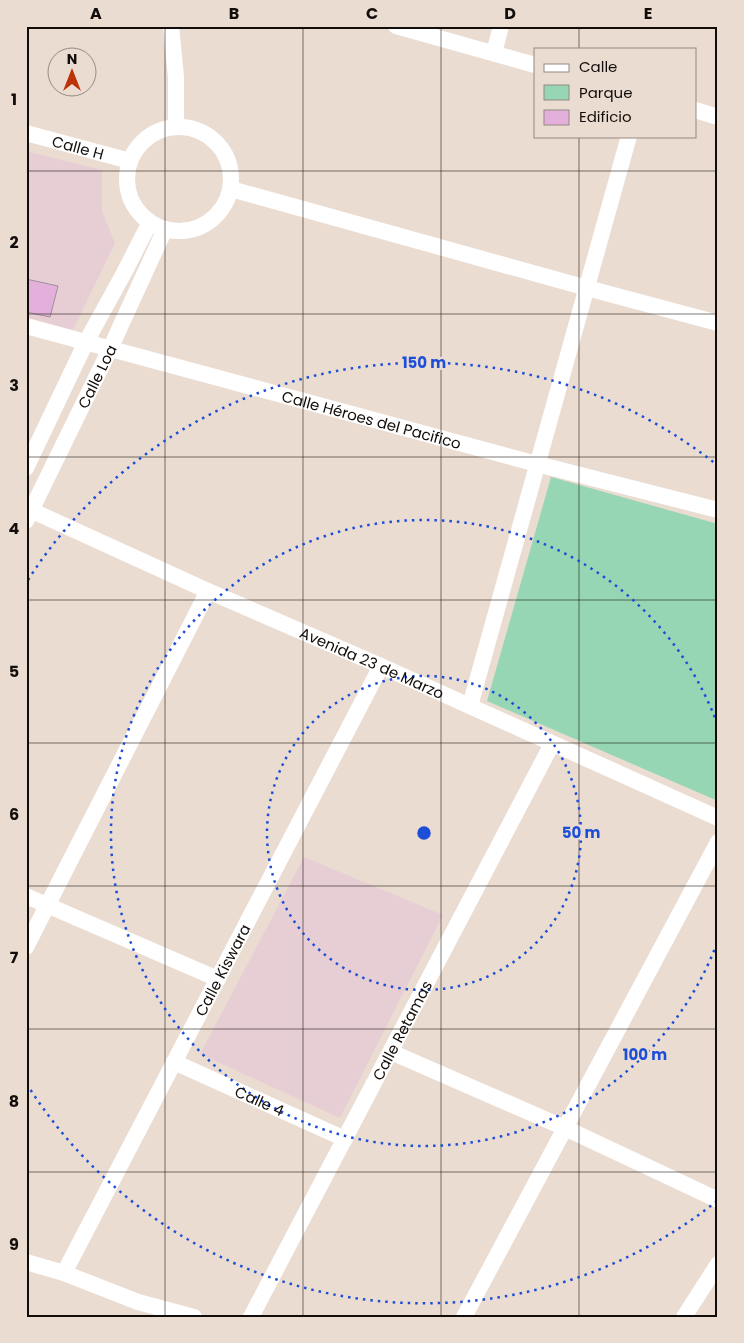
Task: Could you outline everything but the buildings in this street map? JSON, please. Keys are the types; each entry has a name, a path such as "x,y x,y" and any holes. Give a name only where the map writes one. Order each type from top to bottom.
{"street":[{"path":"171,26 176,77 176,127"},
{"path":"396,26 534,65"},
{"path":"494,53 501,26"},
{"path":"696,110 718,117"},
{"path":"176,127 191,128 206,134 218,144 227,158 232,173 231,189 224,205 214,218 199,227 182,231 165,229 150,222 137,210 129,194 127,178 130,161 137,148 148,137 161,130 176,127"},
{"name":"Calle H","path":"26,132 130,161"},
{"path":"470,706 628,138"},
{"path":"231,189 718,323"},
{"name":"Calle Loa","path":"26,468 86,342 150,222"},
{"name":"Calle Loa","path":"28,513 110,348 165,229"},
{"name":"Calle Héroes del Pacifico","path":"26,326 537,464 718,510"},
{"name":"Avenida 23 de Marzo","path":"28,513 381,666 718,818"},
{"path":"26,948 208,590"},
{"name":"Calle Kiswara","path":"64,1273 381,666"},
{"name":"Calle Retamas","path":"251,1317 552,744"},
{"path":"464,1317 718,842"},
{"path":"26,896 218,979"},
{"path":"391,1052 565,1128 718,1200"},
{"name":"Calle 4","path":"174,1062 345,1139"},
{"path":"26,1262 64,1273 140,1309 194,1317"},
{"path":"684,1317 718,1264"}],"shaded area":[{"path":"26,151 102,170 102,211 115,243 73,330 26,317"},
{"path":"304,857 443,915 340,1118 200,1054"}],"green space":[{"path":"551,477 718,524 718,801 487,701"}]}
